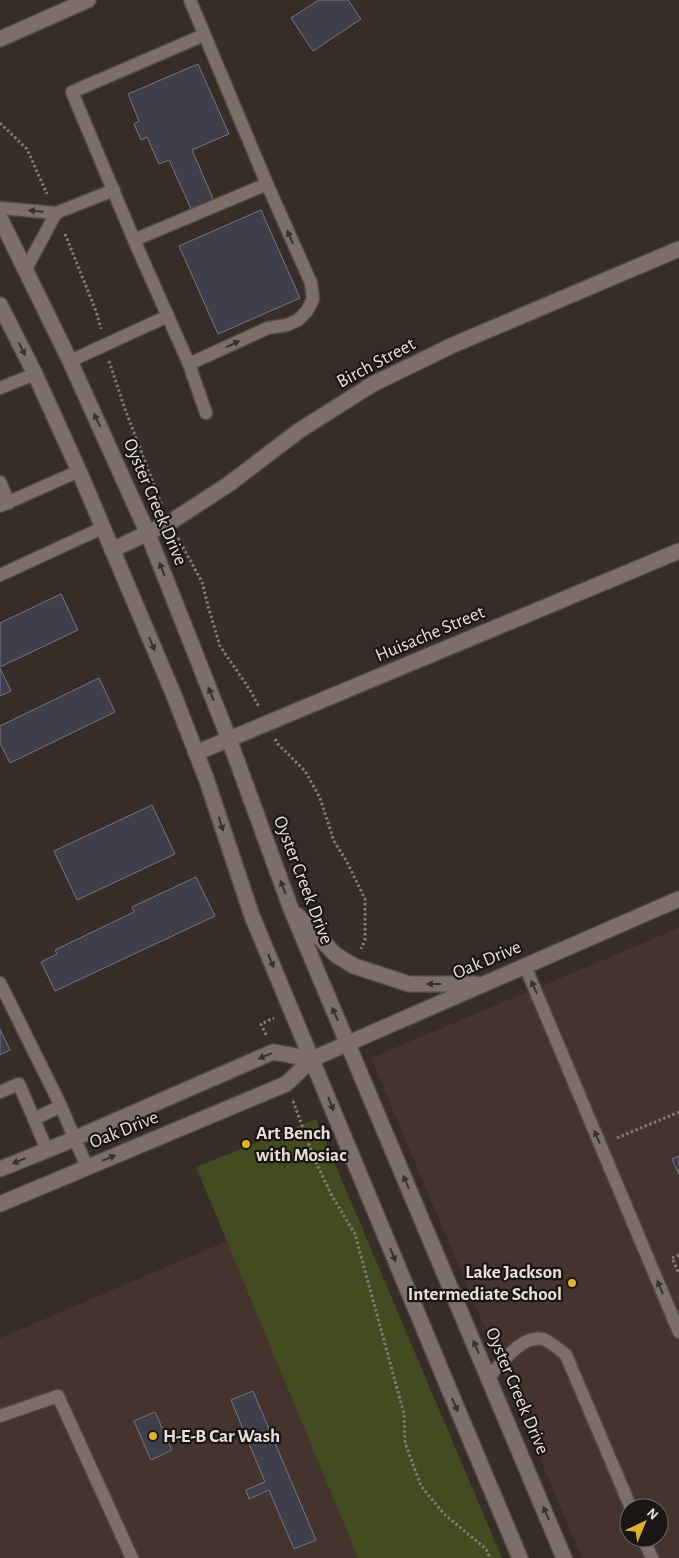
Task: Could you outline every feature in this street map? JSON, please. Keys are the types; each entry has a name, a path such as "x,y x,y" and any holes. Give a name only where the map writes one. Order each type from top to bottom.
{"main road":[{"path":"0,39 88,0"},
{"name":"Oyster Creek Drive","path":"0,218 70,361 148,534 229,739 291,909 490,1377 564,1558"},
{"name":"Birch Street","path":"112,550 169,523 229,484 300,430 373,384 453,345 679,248"},
{"path":"0,305 35,374 79,472 173,693 206,778 252,916 520,1558"},
{"name":"Huisache Street","path":"196,753 679,551"},
{"name":"Oak Drive","path":"0,1204 286,1084 312,1059 348,1045 679,899"},
{"path":"291,909 336,955 354,966 409,984 483,984"},
{"name":"Oak Drive","path":"0,1169 273,1052 312,1059"}],"lane":[{"path":"189,364 268,328 287,325 298,320 307,311 313,300 311,283 267,184 190,0"},
{"path":"204,35 72,92 134,240 189,364 206,413"},
{"path":"134,240 267,184"},
{"path":"0,208 56,213 114,190"},
{"path":"26,269 56,213"},
{"path":"70,361 168,316"},
{"path":"0,388 35,374"},
{"path":"0,482 4,504 79,472"},
{"path":"0,576 102,528"},
{"path":"524,966 679,1332"},
{"path":"0,983 61,1106 87,1167"},
{"path":"0,1092 18,1084 47,1150"},
{"path":"34,1119 61,1106"},
{"path":"490,1377 515,1349 528,1341 541,1339 552,1344 566,1355 626,1498"},
{"path":"0,1416 58,1396 132,1558"}],"path":[{"path":"601,1146 679,1112"},
{"path":"679,1255 672,1258 679,1274"}],"shaded area":[{"name":"Lake Jackson Intermediate School","path":"679,928 679,1558 582,1558 371,1058"},
{"path":"227,1241 358,1558 0,1558 0,1338"}],"green space":[{"path":"316,1119 502,1558 358,1558 196,1167"}],"building":[{"path":"319,0 348,0 361,19 313,51 291,18"},
{"path":"198,64 229,134 192,150 214,201 192,211 169,160 159,164 147,137 141,140 134,124 139,121 128,94"},
{"path":"261,210 300,298 218,334 179,246"},
{"path":"61,594 78,630 0,667 0,623"},
{"path":"0,668 11,691 0,696"},
{"path":"99,678 115,712 10,763 0,743 0,726"},
{"path":"152,805 175,854 77,900 54,851"},
{"path":"196,877 215,916 55,991 41,962 57,954 55,950 134,912 132,907"},
{"path":"0,1029 10,1050 0,1055"},
{"path":"679,1156 679,1175 672,1159"},
{"path":"253,1391 316,1540 294,1549 269,1490 249,1499 246,1490 265,1482 231,1400"},
{"name":"H-E-B Car Wash","path":"155,1412 172,1450 151,1460 134,1421"}],"place":[{"name":"Art Bench with Mosiac","path":"246,1144"},
{"name":"Lake Jackson Intermediate School","path":"572,1283"},
{"name":"H-E-B Car Wash","path":"153,1436"}]}
